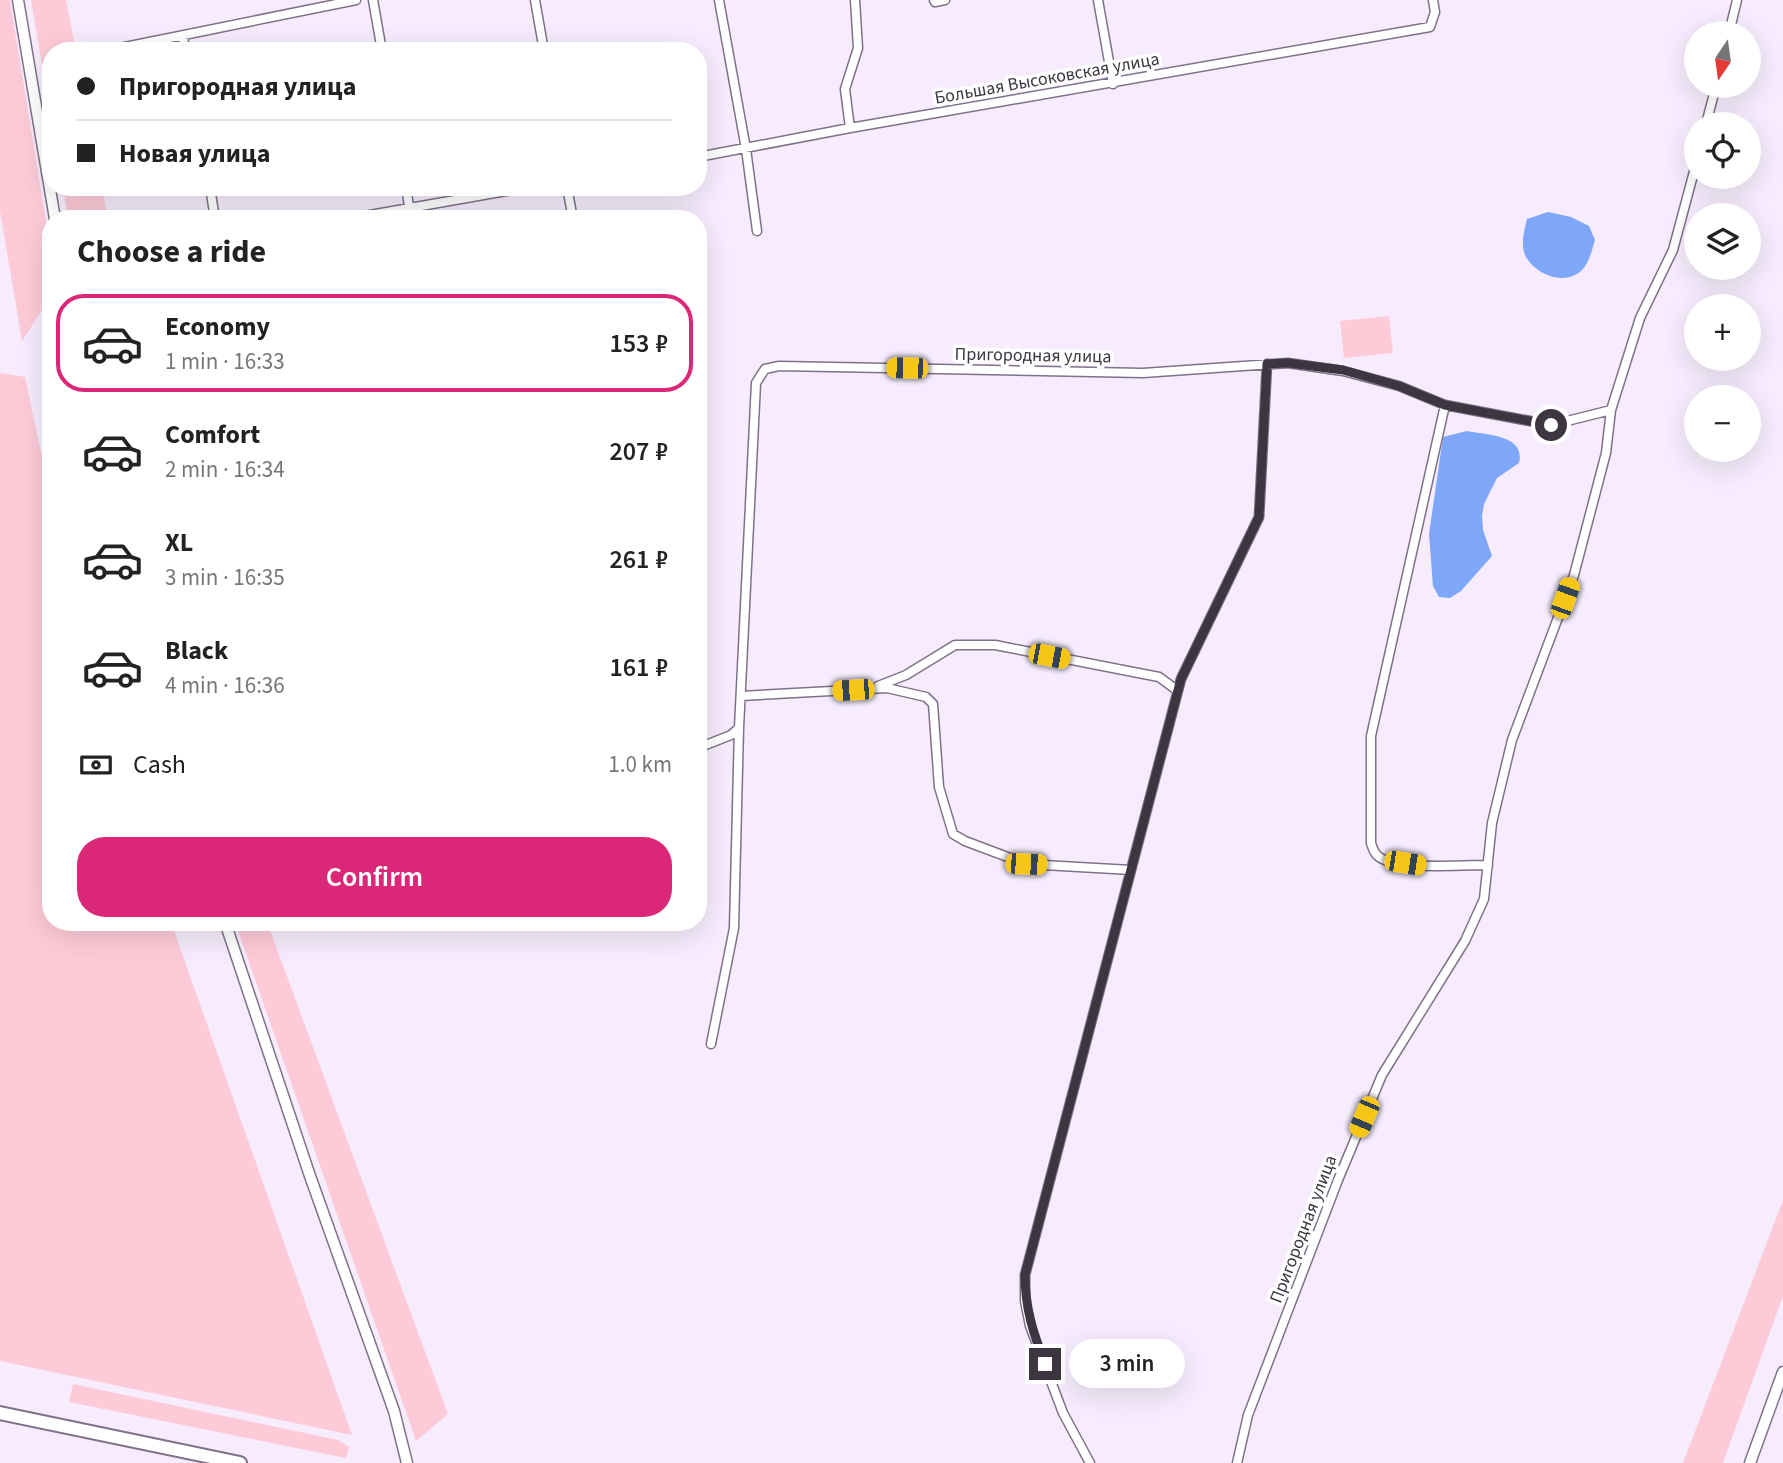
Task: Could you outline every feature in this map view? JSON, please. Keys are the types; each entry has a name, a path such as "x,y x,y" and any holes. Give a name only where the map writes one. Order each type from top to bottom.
{"main road":[{"path":"0,1413 240,1463"}],"street":[{"path":"18,0 42,142"},
{"path":"152,42 356,0"},
{"path":"373,0 380,42"},
{"path":"535,0 542,42"},
{"path":"719,0 746,149 757,230"},
{"path":"850,128 845,89 858,48 856,0"},
{"path":"934,0 945,0"},
{"path":"1098,0 1113,84"},
{"name":"Большая Высоковская улица","path":"707,156 1430,27 1435,12 1433,0"},
{"path":"1732,21 1737,0"},
{"path":"183,36 184,42"},
{"name":"Пригородная улица","path":"1237,1463 1248,1415 1338,1180 1382,1075 1465,941 1484,899 1492,823 1512,740 1574,575 1606,453 1611,410 1640,318 1672,250 1689,189"},
{"path":"407,196 409,208"},
{"path":"398,210 478,196"},
{"name":"Пригородная улица","path":"711,1044 734,928 739,728 756,383 765,369 779,366 1143,373 1288,363 1343,370 1399,386 1445,405 1551,425 1611,410"},
{"path":"1090,1463 1063,1413 1030,1326 1025,1301 1025,1275 1181,679 1259,517 1267,364"},
{"path":"1445,405 1371,736 1371,843 1374,852 1381,859 1428,867 1488,865"},
{"path":"872,689 906,676 955,645 995,645 1158,677 1178,691"},
{"path":"741,696 887,688 926,697 933,704 939,787 953,834 1026,864 1131,870"},
{"path":"707,745 732,735 739,728"},
{"path":"228,931 310,1176 394,1411 407,1463"},
{"path":"1750,1463 1783,1372"}],"shaded area":[{"path":"0,0 10,0 44,210 42,210 42,310 22,341 0,211"},
{"path":"31,0 66,0 74,42 42,42 42,65"},
{"path":"64,196 104,196 106,210 67,210"},
{"path":"1389,316 1393,353 1344,358 1340,321"},
{"path":"0,373 25,377 42,457 42,931 174,931 352,1435 0,1361"},
{"path":"238,931 270,931 448,1414 416,1441"},
{"path":"1783,1200 1783,1296 1723,1463 1683,1463"},
{"path":"73,1384 338,1440 349,1447 346,1458 69,1402"}],"water":[{"path":"1548,212 1571,217 1589,226 1595,240 1587,264 1575,275 1560,278 1544,274 1531,264 1524,253 1527,219"},
{"path":"1467,431 1511,442 1520,454 1519,463 1497,478 1484,504 1483,530 1492,556 1461,591 1450,598 1439,597 1433,586 1429,534 1443,437"}],"route":[{"path":"1045,1364 1030,1326 1025,1301 1025,1275 1181,679 1259,517 1267,364 1288,363 1343,370 1399,386 1445,405 1551,425"}]}
